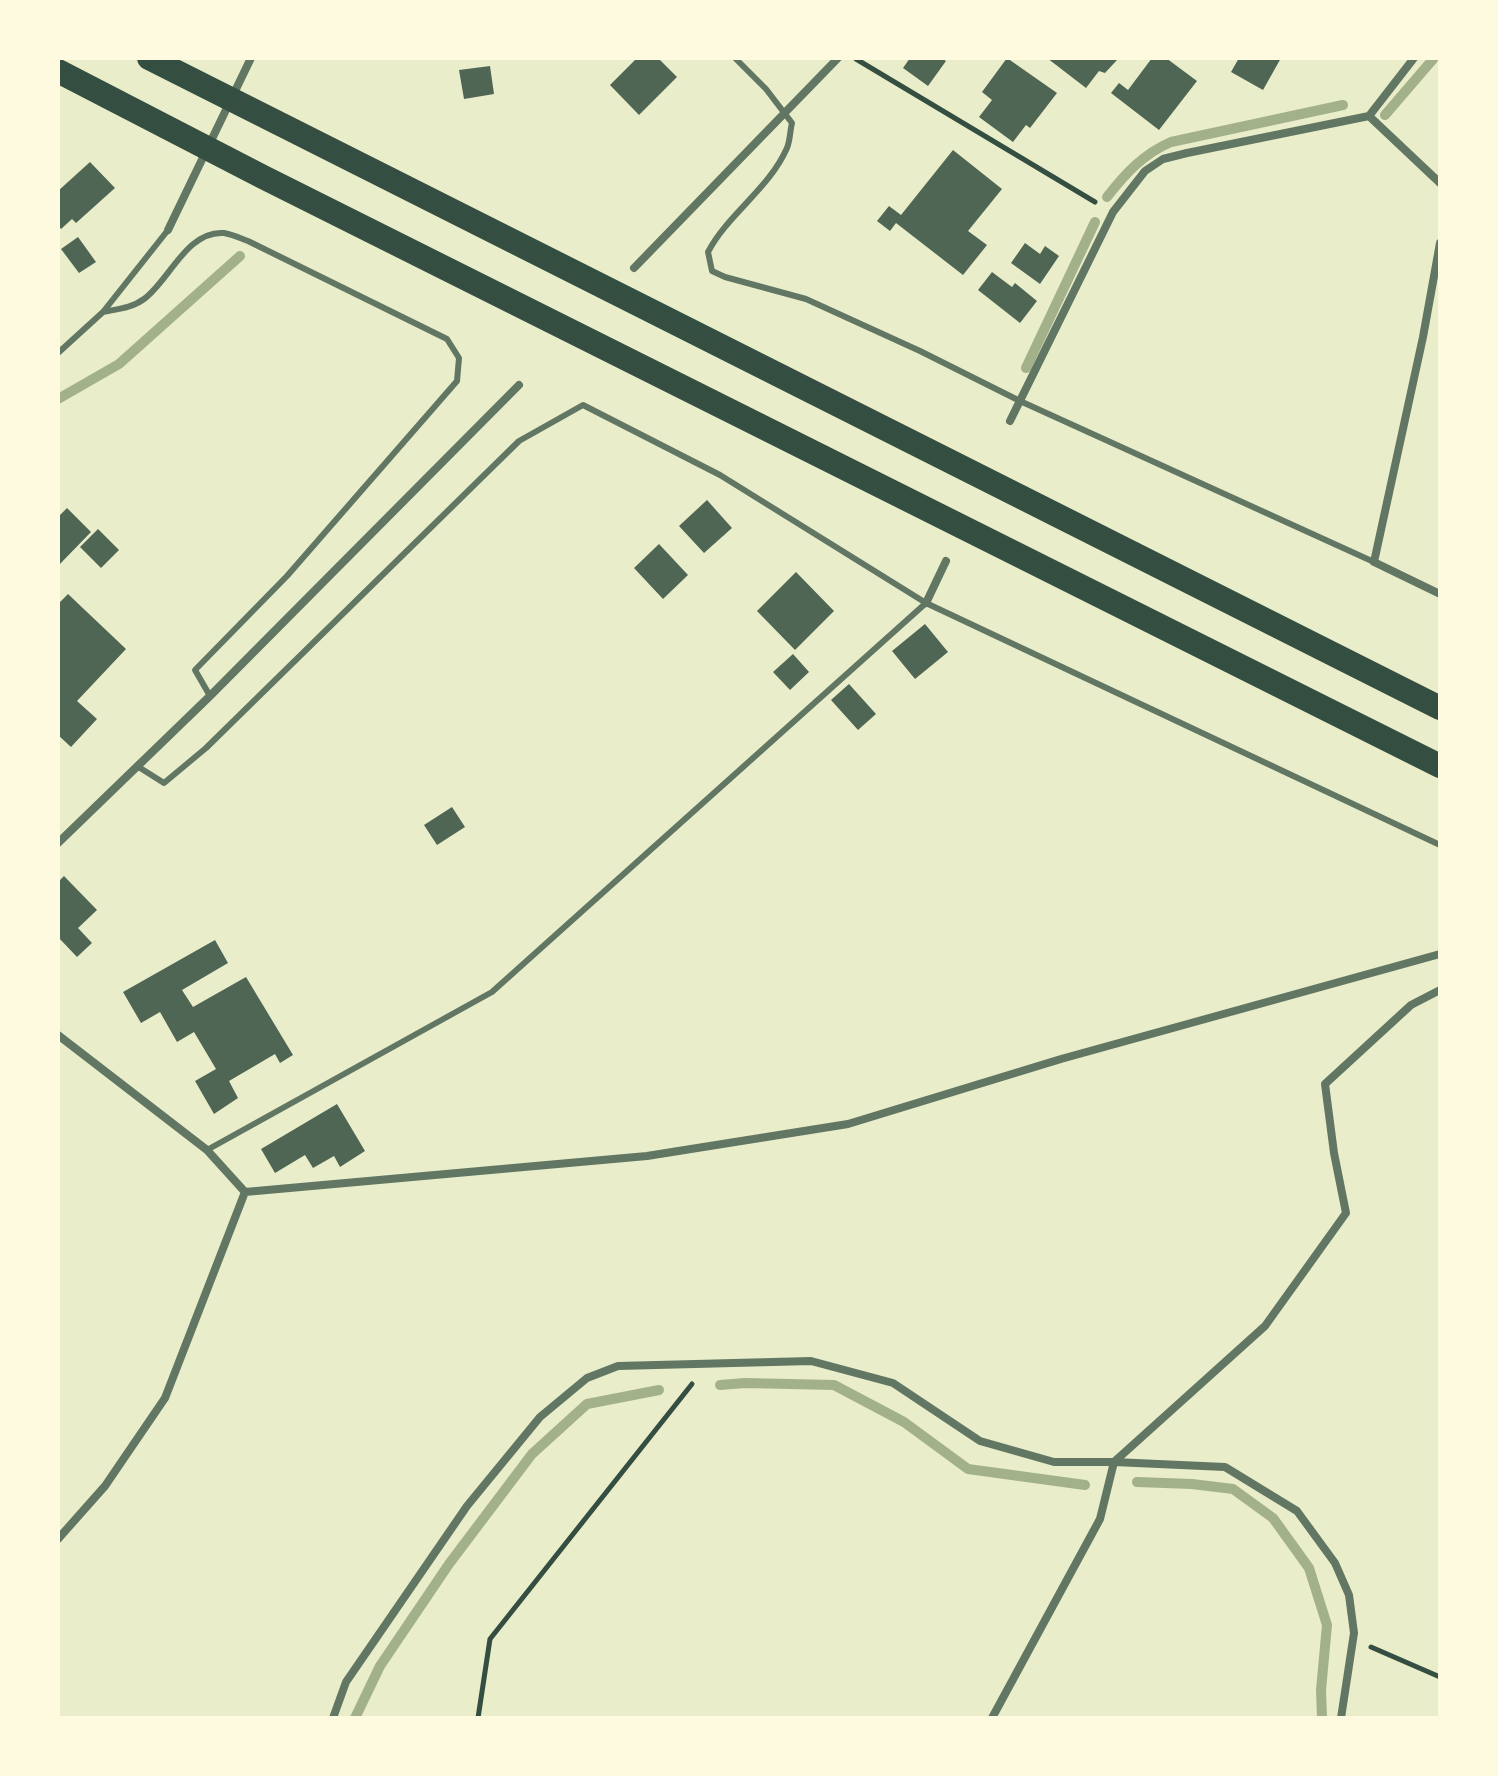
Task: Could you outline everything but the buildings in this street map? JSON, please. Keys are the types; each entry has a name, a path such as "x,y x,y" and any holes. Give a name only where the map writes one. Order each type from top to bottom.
{"highway":[{"path":"149,58 1440,708"},
{"path":"58,71 263,177 1440,766"}],"street":[{"path":"168,230 251,58"},
{"path":"634,268 838,58"},
{"path":"1010,421 1113,212 1145,171 1163,159 1369,116 1414,58"},
{"path":"1369,116 1440,183"},
{"path":"1440,243 1374,562 1440,594"},
{"path":"58,843 210,696 519,385"},
{"path":"926,603 946,561"},
{"path":"245,1192 647,1156 848,1124 1061,1059 1440,954"},
{"path":"992,1718 1100,1519 1114,1462 1265,1326 1346,1213 1325,1084 1411,1005 1440,990"},
{"path":"58,1035 207,1150 245,1192"},
{"path":"58,1539 105,1486 165,1398 245,1192"},
{"path":"333,1718 346,1682 467,1506 540,1417 587,1378 618,1366 811,1361 893,1383 980,1441 1054,1462 1225,1467 1297,1511 1335,1563 1349,1595 1353,1639 1341,1718"}],"lane":[{"path":"735,58 766,89 792,123 787,147 762,186 718,233 708,252 712,271 806,299 1020,401 1374,562"},
{"path":"58,353 103,312 168,230"},
{"path":"103,312 128,307 145,299 195,243 223,233 248,241 447,339 459,358 457,381 287,576 195,670 210,696"},
{"path":"137,766 164,783 227,728 519,441 583,405 720,475 926,603 1440,845"},
{"path":"207,1150 492,992 926,603"}],"path":[{"path":"854,58 1113,212"},
{"path":"478,1718 490,1639 708,1364"},
{"path":"1353,1639 1440,1677"}],"waterway":[{"path":"1385,115 1434,58"},
{"path":"1107,197 1135,165 1171,142 1343,105"},
{"path":"1026,368 1095,222"},
{"path":"58,399 119,364 240,256"},
{"path":"720,1385 834,1385 904,1422 968,1469 1085,1485"},
{"path":"355,1718 380,1666 449,1564 532,1454 587,1404 659,1390"},
{"path":"1137,1482 1233,1489 1273,1518 1309,1568 1327,1625 1321,1690 1322,1718"}]}
